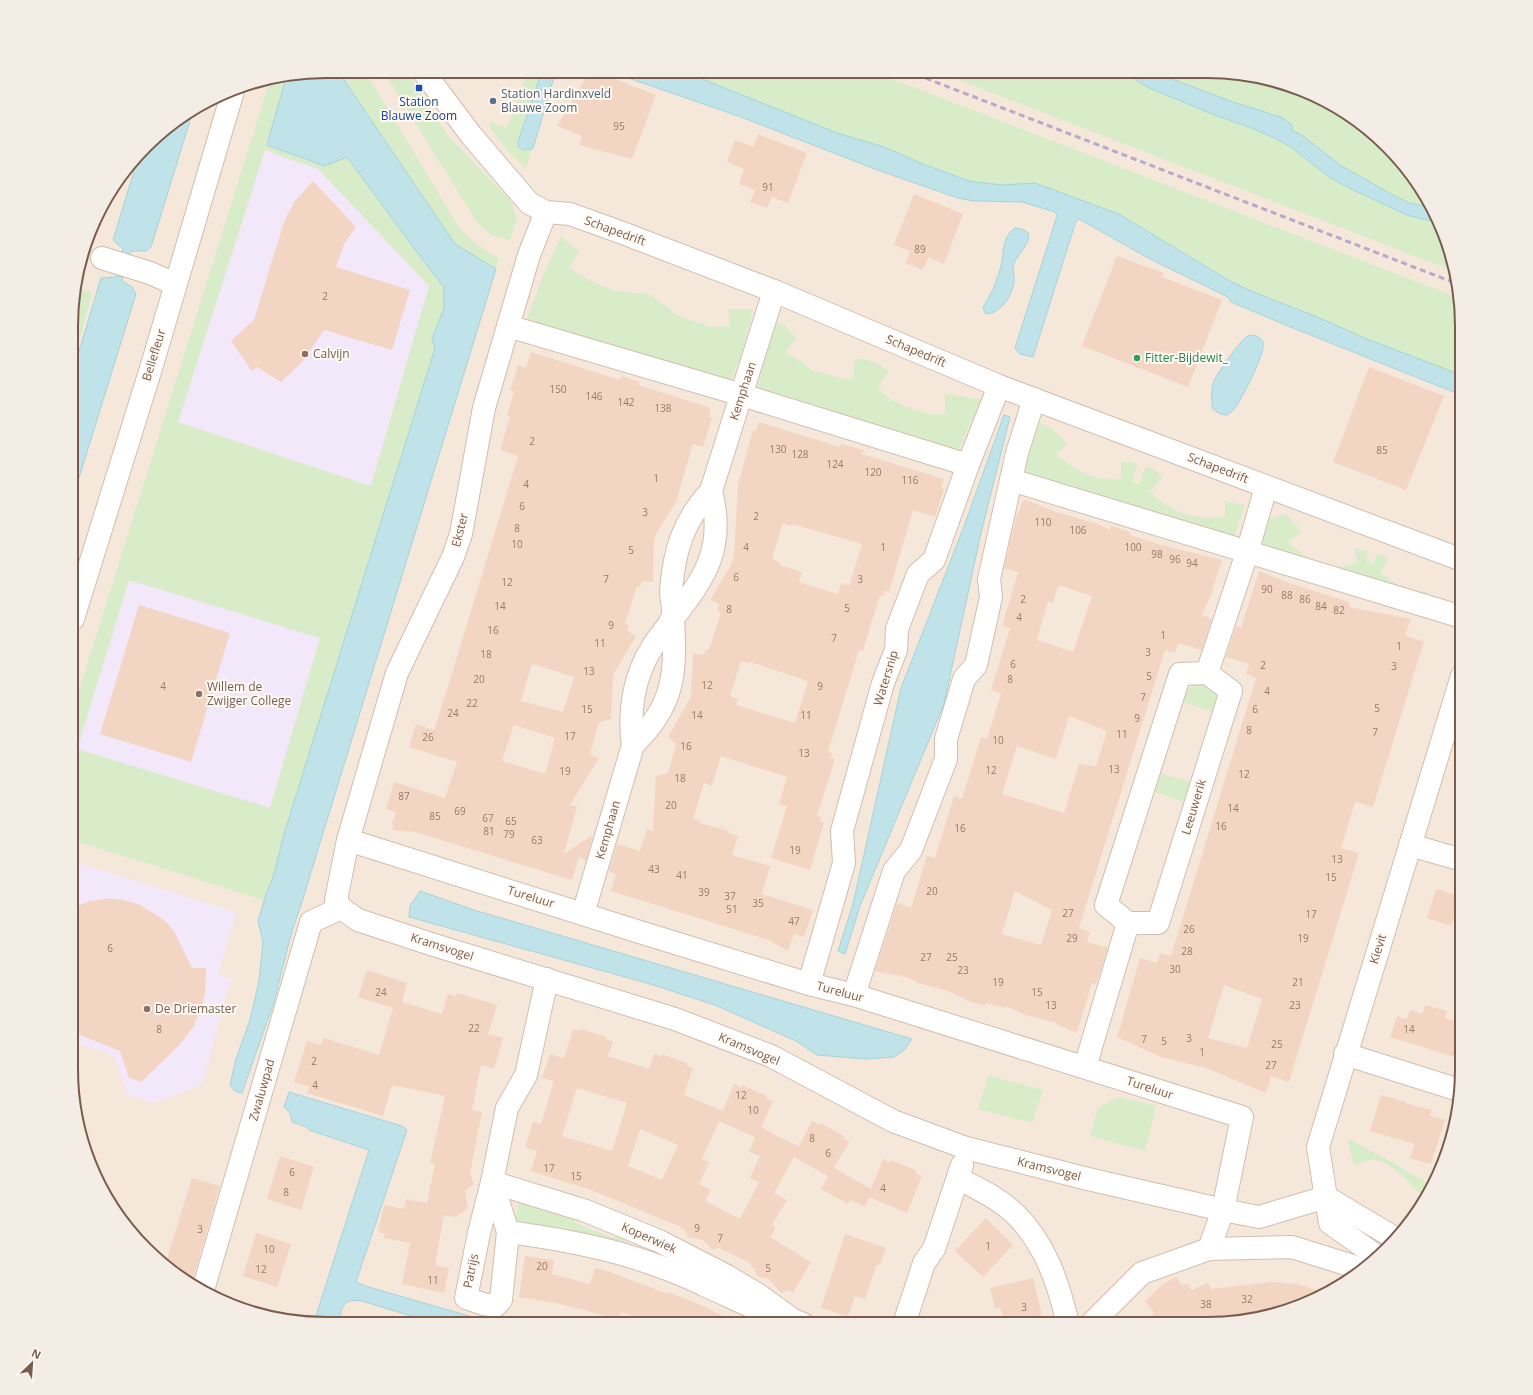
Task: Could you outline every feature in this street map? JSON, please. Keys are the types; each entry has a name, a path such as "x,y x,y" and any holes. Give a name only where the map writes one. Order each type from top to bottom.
{"street":[{"name":"Schapedrift","path":"428,78 471,135 528,203 546,212 570,214 774,291 999,386 1455,557"},
{"name":"Bellefleur","path":"78,599 231,97"},
{"name":"Ekster","path":"348,840 397,673 453,557 461,534 484,408 529,254 546,212"},
{"path":"102,258 150,273 175,284"},
{"name":"Kemphaan","path":"633,745 647,732 660,712 671,685 675,652 671,592 674,563 681,538 697,506 711,491 774,291"},
{"path":"508,326 742,395 968,465"},
{"name":"Watersnip","path":"809,984 844,863 842,832 883,683 896,650 897,629 918,574 934,560 968,465 999,386"},
{"path":"854,995 894,871 911,850 946,759 946,739 964,679 976,665 991,596 989,579 1021,440 1034,399"},
{"path":"1011,480 1247,553 1455,615"},
{"path":"1085,1067 1128,923 1106,905 1108,898 1180,674 1207,673 1247,553 1266,487"},
{"name":"Kemphaan","path":"583,914 633,745 630,728 633,699 642,665 653,646 673,618 692,595 705,572 714,548 716,510 711,491"},
{"name":"Leeuwerik","path":"1128,923 1158,923 1231,691 1207,673"},
{"name":"Kievit","path":"1373,1254 1330,1223 1318,1147 1345,1054 1455,699"},
{"path":"341,908 336,900 348,840"},
{"name":"Tureluur","path":"348,840 809,984 854,995 1242,1117 1223,1210"},
{"path":"1410,844 1455,858"},
{"name":"Kramsvogel","path":"341,908 358,920 434,945 675,1019 771,1056 893,1121 966,1148 1088,1179 1258,1217 1326,1197"},
{"name":"Zwaluwpad","path":"204,1285 311,922 341,908"},
{"name":"Patrijs","path":"492,1182 508,1232 501,1300 495,1306 483,1304 466,1298 479,1233 508,1108 526,1075 547,980"},
{"path":"1345,1054 1454,1088"},
{"path":"906,1317 924,1263 934,1249 958,1178 966,1148"},
{"path":"958,1178 986,1193 1012,1212 1035,1237 1052,1269 1060,1289 1066,1317"},
{"name":"Koperwiek","path":"492,1182 586,1211 659,1241 727,1276 791,1317"},
{"path":"1326,1197 1391,1236"},
{"path":"1209,1249 1223,1210"},
{"name":"Koperwiek","path":"508,1232 559,1240 624,1255 654,1264 696,1281 753,1308 782,1317"},
{"path":"1098,1317 1142,1273 1209,1249 1292,1247 1356,1267"}],"shaded area":[{"path":"326,78 1004,78 1442,247 1453,293 1455,326 1455,1069 1453,1102 1447,1133 1436,1164 1422,1193 1413,1207 1394,1233 1371,1256 1331,1284 1302,1298 1271,1309 1240,1315 1207,1317 326,1317 293,1315 262,1309 231,1298 202,1284 188,1275 162,1256 139,1233 111,1193 91,1149 86,1133 80,1102 78,1069 78,326 80,293 86,262 97,231 111,202 120,188 139,162 162,139 202,111 246,91 262,86 293,80"},
{"name":"Calvijn","path":"265,150 318,169 429,286 371,486 178,422"},
{"name":"Willem de Zwijger College","path":"129,580 320,638 270,808 78,749"},
{"name":"De Driemaster","path":"78,863 236,912 218,975 231,978 202,1085 153,1103 128,1095 114,1056 78,1043"}],"green space":[{"path":"343,78 369,78 460,229 478,245 499,258 496,269 455,244"},
{"path":"387,78 411,78 449,137 511,201 517,220 510,240 491,235 477,222"},
{"path":"525,78 540,78 518,142 526,150 533,148 526,168 509,153 489,126 491,122 507,128"},
{"path":"700,78 890,78 1453,296 1455,373 1362,337 1322,319 1251,291 1231,281 1117,213 1035,183 1002,185 969,181 923,164 884,147 837,133"},
{"path":"953,78 1135,78 1147,87 1272,137 1291,147 1329,177 1351,189 1407,215 1431,221 1442,246 1448,269"},
{"path":"1170,78 1240,80 1271,86 1302,97 1331,111 1371,139 1394,162 1424,206 1409,203 1340,165 1303,136 1292,130 1292,125 1272,113 1264,112 1233,102"},
{"path":"285,81 267,145 347,157 444,287 444,308 432,339 435,348 284,834 273,878 264,900 78,842 78,749 270,808 320,638 129,580 78,746 78,694 269,85","holes":["265,150 318,169 429,286 371,486 178,422"]},
{"path":"561,237 580,252 569,268 588,280 615,291 649,294 679,316 711,327 730,326 728,309 753,309 742,353 727,389 525,324 544,273"},
{"path":"81,289 92,293 78,345"},
{"path":"775,321 785,326 797,339 785,351 813,371 845,379 853,378 855,360 869,360 889,372 877,387 892,400 912,409 925,413 945,414 945,394 981,399 951,468 752,404"},
{"path":"1039,423 1051,428 1068,444 1056,454 1071,466 1086,474 1094,477 1121,479 1121,462 1129,462 1137,464 1133,482 1139,485 1146,466 1156,471 1163,477 1150,491 1158,499 1184,514 1203,517 1225,517 1225,501 1245,505 1231,546 1021,478"},
{"path":"1287,514 1301,532 1288,542 1303,554 1321,564 1339,567 1357,561 1354,548 1368,551 1366,561 1373,564 1377,554 1389,559 1380,572 1391,581 1402,586 1413,590 1427,592 1425,604 1259,552 1268,519"},
{"path":"1198,682 1206,683 1217,693 1213,712 1183,702 1190,688"},
{"path":"1161,773 1191,782 1185,802 1155,792"},
{"path":"988,1075 1043,1090 1032,1123 978,1109"},
{"path":"1119,1097 1156,1106 1145,1151 1090,1136 1098,1108"},
{"path":"1347,1138 1427,1183 1421,1195 1400,1174 1386,1164 1372,1160 1354,1165"},
{"path":"526,1199 531,1207 564,1217 573,1214 575,1223 614,1238 623,1234 626,1243 658,1256 667,1252 683,1260 683,1267 678,1268 655,1259 604,1244 561,1235 524,1230 518,1226 515,1221 519,1202"}],"water":[{"path":"343,78 455,244 496,269 292,931 273,1005 242,1093 235,1091 230,1085 236,1059 250,1020 259,981 263,942 258,921 266,894 273,878 284,834 435,348 432,339 444,308 444,287 347,157 325,166 267,145 285,81"},
{"path":"540,78 554,78 533,148 524,150 518,147 518,142"},
{"path":"628,78 700,78 837,133 884,147 923,164 969,181 1002,185 1035,183 1117,213 1230,281 1251,291 1322,319 1362,337 1455,373 1455,393 1231,302 1228,297 1150,259 1079,219 1076,221 1033,357 1020,354 1015,348 1057,216 1055,212 1022,202 974,201 958,198 880,171 741,117"},
{"path":"1135,78 1170,78 1233,102 1281,117 1292,125 1292,130 1303,136 1340,165 1409,203 1424,206 1431,221 1407,215 1351,189 1329,177 1291,147 1272,137 1147,87"},
{"path":"191,118 151,247 146,251 131,251 130,255 122,252 123,249 113,240 135,167 162,139"},
{"path":"1015,228 1024,230 1028,233 1029,238 1014,264 1013,287 1006,302 998,310 988,314 985,313 983,307 991,294 997,279 1006,239"},
{"path":"123,277 122,281 132,287 136,294 78,481 78,354 101,278"},
{"path":"1254,335 1261,339 1263,343 1261,356 1257,366 1242,397 1233,410 1227,415 1220,414 1213,409 1212,406 1214,381 1224,364 1240,343 1248,336"},
{"path":"1004,415 1010,417 981,533 944,704 860,906 845,954 838,951 853,904 901,688 963,529"},
{"path":"420,891 474,910 912,1039 904,1050 894,1057 865,1059 817,1055 796,1041 715,1005 650,984 409,917 410,906"},
{"path":"289,1092 402,1126 407,1130 356,1282 365,1286 473,1317 415,1317 355,1300 346,1302 342,1308 340,1317 316,1316 369,1150 309,1130 307,1127 292,1122 290,1113 284,1107"}],"building":[{"path":"586,78 612,78 656,95 632,159 579,145 582,136 557,126"},
{"path":"758,134 807,153 788,203 772,197 767,208 750,202 755,190 739,184 744,169 727,162 735,140 753,147"},
{"path":"313,181 356,227 344,244 336,267 410,290 392,350 324,330 303,361 281,382 257,367 252,371 231,341 254,320 284,222 294,202"},
{"path":"914,194 963,214 944,264 928,257 923,270 906,263 910,251 894,245"},
{"path":"1117,256 1164,273 1162,277 1222,300 1188,387 1082,346"},
{"path":"531,352 620,380 621,376 640,382 638,385 711,408 709,417 712,418 703,447 693,444 676,502 656,534 654,541 653,582 642,581 640,587 637,586 625,624 629,625 627,631 636,636 614,673 611,719 599,722 590,754 599,758 570,805 577,807 564,854 593,835 586,861 579,857 572,880 415,832 392,830 394,825 392,824 396,812 386,809 394,782 445,798 457,762 409,747 416,724 434,730 450,680 518,456 500,450 510,416 507,416 514,391 510,390 518,365 526,368","holes":["532,664 574,677 563,712 521,701","514,725 555,738 545,774 502,761"]},
{"path":"1369,367 1444,396 1406,490 1333,462"},
{"path":"759,422 840,447 841,444 864,450 862,454 944,479 941,488 944,489 935,517 913,510 889,592 885,591 883,596 880,595 863,651 859,650 828,752 832,753 831,758 835,759 817,816 821,817 820,822 824,823 810,870 771,858 787,806 779,804 787,777 721,756 712,786 704,783 693,819 701,821 700,823 729,831 728,833 738,836 732,855 770,866 762,894 813,910 804,937 794,934 788,951 769,940 611,891 616,875 609,871 617,844 640,851 647,829 653,831 656,776 668,773 676,744 668,737 691,696 693,653 704,655 706,649 709,650 721,612 717,611 719,604 710,600 731,565 734,556 738,485 753,430 756,431","holes":["783,523 791,526 792,524 862,544 849,586 841,583 838,594 801,583 799,581 802,572 779,565 780,562 772,559","741,661 750,662 808,681 795,723 736,705 738,699 730,696"]},
{"path":"1024,499 1056,512 1098,524 1110,530 1111,526 1130,532 1130,535 1158,544 1222,560 1212,592 1202,615 1212,619 1202,650 1178,643 1175,653 1165,650 1079,928 1090,932 1087,942 1108,948 1096,984 1092,983 1077,1033 1056,1024 1057,1023 1025,1015 1005,1006 1006,1008 986,1003 985,1006 965,1000 948,991 918,983 910,978 875,971 897,903 911,908 927,856 935,858 954,796 962,799 981,737 987,739 1001,693 991,690 1010,628 1002,626 1018,572 1004,568 1016,517","holes":["1058,585 1092,596 1073,652 1037,640 1048,601 1053,603","1069,716 1107,731 1096,766 1079,764 1064,813 1002,794 1017,746 1056,759","1015,891 1052,910 1041,945 1002,934"]},
{"path":"1259,571 1295,585 1343,600 1350,603 1349,607 1411,619 1405,636 1424,641 1373,807 1355,802 1341,848 1359,853 1289,1082 1271,1076 1266,1093 1206,1068 1161,1057 1117,1037 1140,958 1157,963 1160,953 1171,956 1256,678 1246,674 1249,664 1226,657 1236,626 1241,628","holes":["1224,985 1262,999 1247,1048 1208,1038"]},
{"path":"139,605 230,633 191,762 100,734"},
{"path":"1436,889 1455,895 1455,913 1451,926 1427,918"},
{"path":"117,899 138,904 168,924 175,933 192,968 206,968 205,994 194,1026 180,1044 141,1082 129,1078 120,1051 78,1034 78,906 90,901"},
{"path":"367,970 407,983 402,1002 442,1014 448,994 456,996 457,993 497,1005 488,1034 503,1038 494,1069 481,1065 472,1110 482,1112 470,1173 474,1184 465,1191 468,1208 456,1217 444,1215 435,1265 449,1268 444,1293 402,1284 410,1243 384,1238 385,1234 378,1232 384,1205 404,1209 406,1199 427,1203 435,1164 430,1163 445,1096 392,1085 383,1116 307,1093 310,1087 294,1082 307,1041 321,1045 324,1038 379,1055 393,1008 358,997"},
{"path":"1425,1005 1447,1011 1445,1018 1455,1021 1455,1057 1390,1037 1397,1016 1407,1019 1410,1010 1422,1014"},
{"path":"573,1029 580,1031 580,1029 607,1037 606,1039 613,1042 608,1056 649,1069 654,1054 661,1057 662,1054 687,1063 687,1066 693,1068 684,1095 723,1111 734,1084 741,1088 742,1085 767,1096 766,1099 773,1101 761,1127 779,1137 799,1146 812,1121 819,1125 820,1123 844,1136 843,1138 849,1142 834,1168 871,1189 883,1159 890,1163 891,1160 916,1170 915,1173 922,1176 907,1213 869,1197 865,1207 850,1200 848,1204 821,1189 828,1176 794,1157 774,1193 787,1200 772,1225 776,1228 770,1237 811,1262 793,1293 788,1290 781,1293 769,1279 757,1276 755,1269 750,1266 752,1264 719,1248 713,1250 703,1240 688,1237 686,1231 680,1228 681,1227 591,1190 531,1171 537,1151 525,1147 533,1122 541,1124 554,1081 542,1078 550,1054 564,1058","holes":["577,1088 627,1103 612,1151 562,1136","719,1121 755,1137 749,1152 760,1156 750,1178 759,1182 740,1219 705,1201 711,1190 699,1184 709,1163 702,1159","640,1129 678,1145 662,1180 628,1166"]},
{"path":"1381,1095 1432,1110 1430,1116 1445,1120 1431,1164 1410,1158 1415,1144 1370,1131"},
{"path":"280,1156 314,1167 301,1210 267,1199"},
{"path":"192,1178 220,1186 193,1278 167,1260"},
{"path":"986,1218 1013,1245 983,1277 955,1251"},
{"path":"256,1233 291,1244 277,1287 243,1276"},
{"path":"845,1234 886,1248 880,1265 877,1264 865,1299 855,1296 848,1316 821,1308"},
{"path":"525,1256 554,1260 552,1274 590,1284 595,1268 610,1272 668,1294 669,1292 703,1306 724,1317 635,1317 621,1312 620,1317 611,1317 556,1303 519,1297"},
{"path":"1176,1277 1182,1285 1187,1284 1192,1290 1208,1283 1211,1289 1271,1282 1296,1284 1319,1290 1287,1304 1271,1309 1240,1315 1207,1317 1150,1317 1154,1313 1145,1301 1163,1284"},
{"path":"1033,1278 1042,1315 1034,1317 1003,1317 1000,1307 995,1308 990,1288"}],"railway":[{"path":"925,78 1451,281"}],"place":[{"name":"Station Blauwe Zoom","path":"419,88"},
{"name":"Station Hardinxveld Blauwe Zoom","path":"493,101"},
{"name":"Calvijn","path":"305,354"},
{"name":"Fitter-Bijdewit_","path":"1137,358"},
{"name":"Willem de Zwijger College","path":"199,694"},
{"name":"De Driemaster","path":"147,1009"}]}
